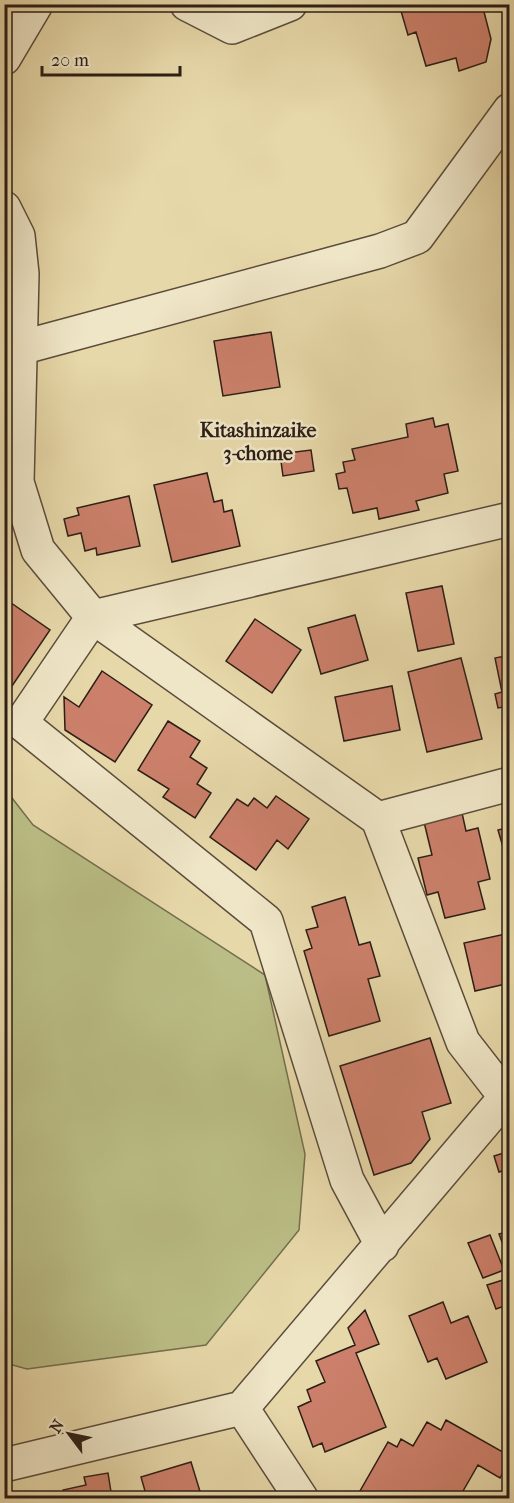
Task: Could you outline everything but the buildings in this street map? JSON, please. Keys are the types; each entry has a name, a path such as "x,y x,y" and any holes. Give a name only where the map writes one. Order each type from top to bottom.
{"street":[{"path":"4,58 36,4"},
{"path":"187,4 232,27 290,4"},
{"path":"20,348 380,251 417,237 510,110"},
{"path":"4,208 18,236 22,274 17,482 38,550 93,617 378,819 463,1042 507,1094 382,1245 242,1407 4,1465"},
{"path":"382,1245 347,1180 266,921 21,723 93,617 510,519"},
{"path":"378,819 510,784"},
{"path":"242,1407 301,1498"}],"green space":[{"path":"5,789 33,825 265,975 305,1154 299,1230 206,1345 27,1369 5,1363"}],"district":[{"name":"Kitashinzaike 3-chome","path":"258,442"}]}
